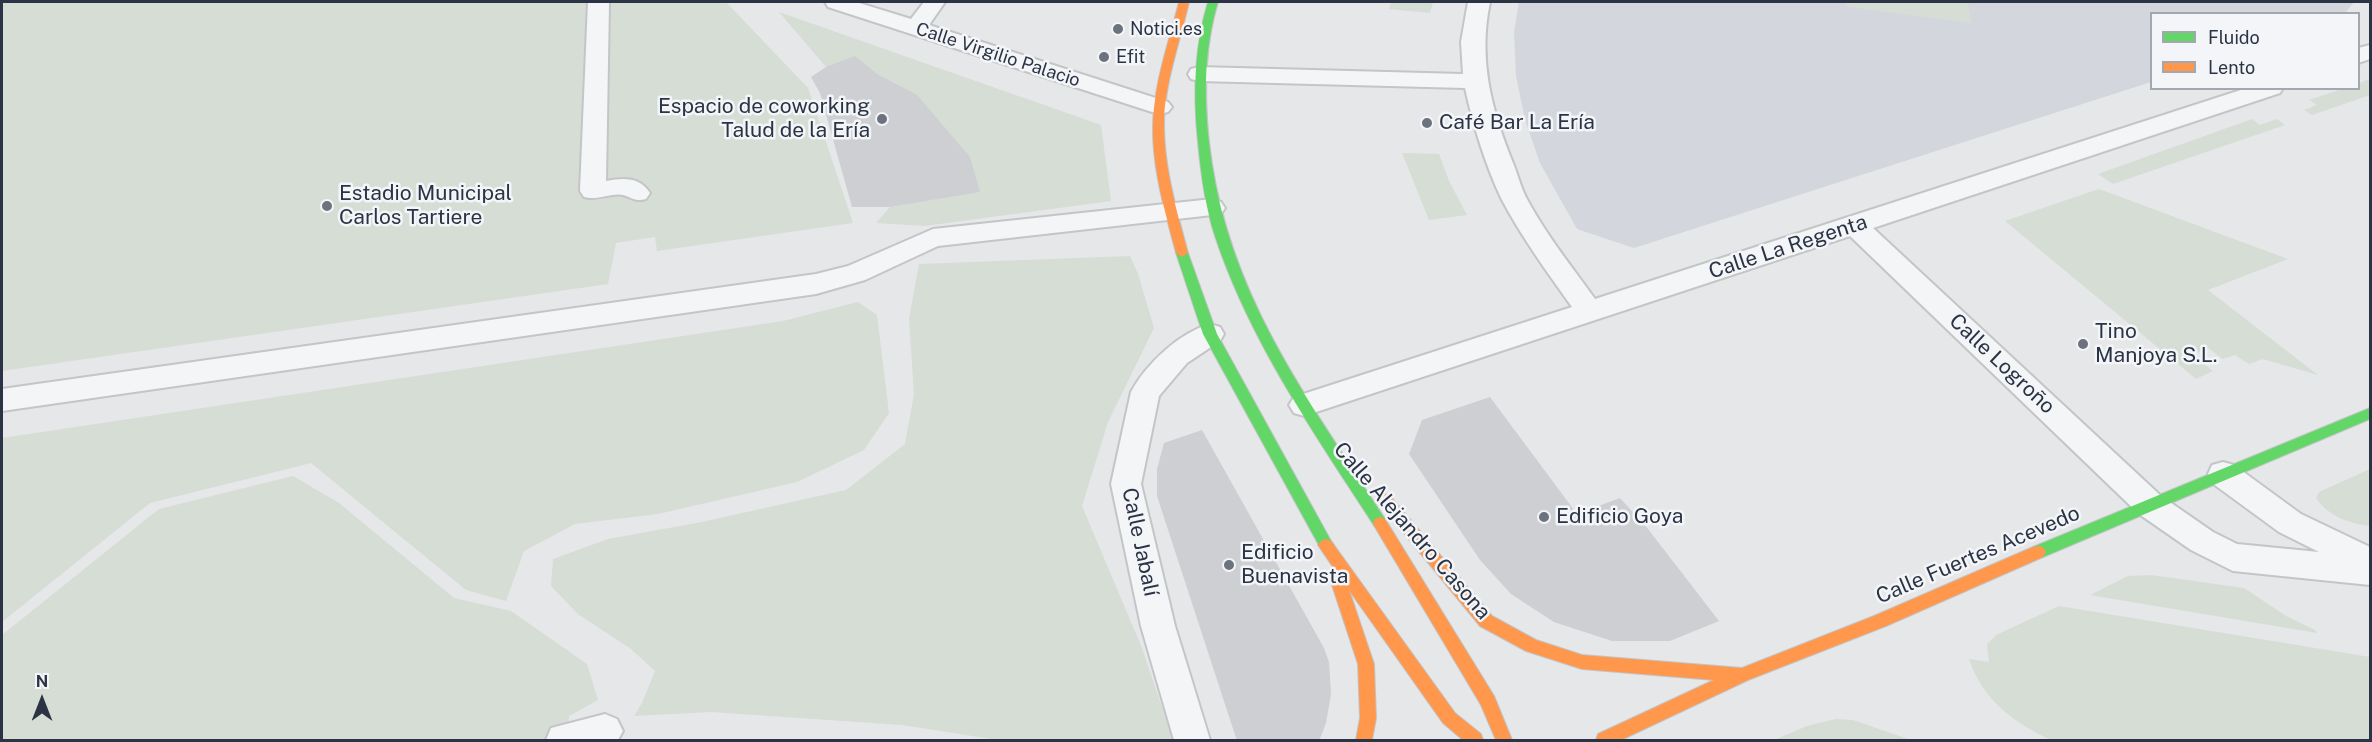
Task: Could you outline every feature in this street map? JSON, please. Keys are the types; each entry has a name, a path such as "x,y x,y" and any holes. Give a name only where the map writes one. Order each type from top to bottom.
{"main road":[{"path":"1184,2 1160,107 1159,139 1170,213 1186,270 1210,334 1327,546 1449,718 1475,741"},
{"name":"Calle Alejandro Casona","path":"1213,2 1203,41 1199,74 1201,148 1212,208 1223,248 1251,315 1274,358 1360,491 1488,701 1504,741"},
{"name":"Calle Alejandro Casona","path":"1304,405 1486,621 1532,646 1582,663 1742,675"},
{"name":"Calle Fuertes Acevedo","path":"1604,741 1742,675 1880,621 2370,413"},
{"path":"1327,546 1366,664 1368,718 1364,741"}],"street":[{"path":"598,2 593,192 627,186 637,193"},
{"name":"Calle Virgilio Palacio","path":"836,2 1160,107"},
{"path":"915,28 935,2"},
{"path":"1479,2 1474,26 1474,81 1481,113 1514,199 1589,311"},
{"path":"1199,74 1474,81"},
{"name":"Calle La Regenta","path":"1304,405 2266,90"},
{"path":"2,400 806,286 856,273 933,238 1212,208"},
{"name":"Calle Logroño","path":"1854,225 2150,505 2202,541 2233,557 2370,571"},
{"name":"Calle Jabalí","path":"1192,741 1158,626 1126,484 1145,392 1177,356 1210,334"},
{"path":"2223,474 2290,523 2370,562"},
{"path":"564,741 605,731"}],"shaded area":[{"name":"Estadio Municipal Carlos Tartiere","path":"2,2 726,2 808,88 853,223 657,251 655,237 616,243 608,284 2,371"},
{"path":"1391,2 1433,2 1430,13 1389,9"},
{"path":"1519,2 2354,2 2346,12 2150,12 2150,82 1634,248 1577,229 1540,163 1525,120 1516,76 1514,32"},
{"path":"1846,2 1967,2 1972,23 1847,7"},
{"path":"779,12 1101,125 1111,201 925,226 876,223 890,207 979,192 826,67"},
{"path":"2370,79 2370,95 2312,115 2304,110 2317,105 2309,100 2339,90 2360,90 2360,83"},
{"path":"2252,119 2260,125 2277,119 2285,125 2113,184 2098,174"},
{"path":"1402,153 1439,154 1449,181 1467,215 1429,220"},
{"path":"2099,189 2288,259 2208,290 2318,375 2263,359 2249,364 2235,355 2223,359 2208,348 2193,355 2213,371 2196,379 2005,221"},
{"path":"1130,256 1138,274 1154,328 1108,422 1082,506 1142,648 1173,740 998,740 902,725 711,712 634,716 655,671 631,649 578,614 551,586 553,559 608,539 702,522 846,490 905,444 914,394 909,319 919,264"},
{"path":"858,302 877,315 889,413 864,450 797,482 658,514 575,524 524,551 506,601 466,590 311,463 150,503 2,622 2,438 783,321"},
{"path":"2370,469 2370,526 2340,518 2321,505 2316,498 2319,492"},
{"path":"293,476 339,503 454,598 511,611 587,664 598,700 569,716 567,740 2,740 2,635 159,509"},
{"path":"2151,575 2244,588 2317,633 2090,595 2128,576"},
{"path":"2059,606 2370,657 2370,740 2051,740 2024,726 2001,708 1982,686 1969,659 1989,662 1987,644 1996,635"},
{"path":"1836,719 1853,720 1911,740 1774,740 1807,726"}],"building":[{"name":"Espacio de coworking Talud de la Ería","path":"855,56 877,74 917,95 970,157 980,192 890,207 852,207 820,93 811,77 826,67"},
{"name":"Edificio Goya","path":"1490,397 1577,514 1620,498 1648,529 1719,621 1670,641 1612,641 1554,622 1511,594 1480,560 1409,454 1422,420"},
{"name":"Edificio Buenavista","path":"1202,430 1324,648 1329,662 1331,694 1326,723 1319,741 1237,741 1157,496 1157,469 1164,443"}],"traffic: fast":[{"path":"1213,2 1203,45 1200,104 1208,179 1221,234 1239,285 1262,333 1318,427 1380,523"},
{"path":"1182,253 1210,334 1326,545"},
{"path":"2038,552 2370,413"}],"traffic: slow":[{"path":"1182,253 1164,180 1158,123 1165,80 1184,2"},
{"path":"1385,500 1486,621 1532,646 1582,662 1742,675"},
{"path":"1380,523 1488,701 1504,740"},
{"path":"1326,545 1449,718 1475,740"},
{"path":"1604,740 1742,675 1880,621 2038,552"},
{"path":"1338,579 1366,664 1368,718 1364,740"}],"place":[{"name":"Notici.es","path":"1118,29"},
{"name":"Efit","path":"1104,57"},
{"name":"Espacio de coworking Talud de la Ería","path":"882,119"},
{"name":"Café Bar La Ería","path":"1427,123"},
{"name":"Estadio Municipal Carlos Tartiere","path":"327,206"},
{"name":"Tino Manjoya S.L.","path":"2083,344"},
{"name":"Edificio Goya","path":"1544,517"},
{"name":"Edificio Buenavista","path":"1229,565"}]}
